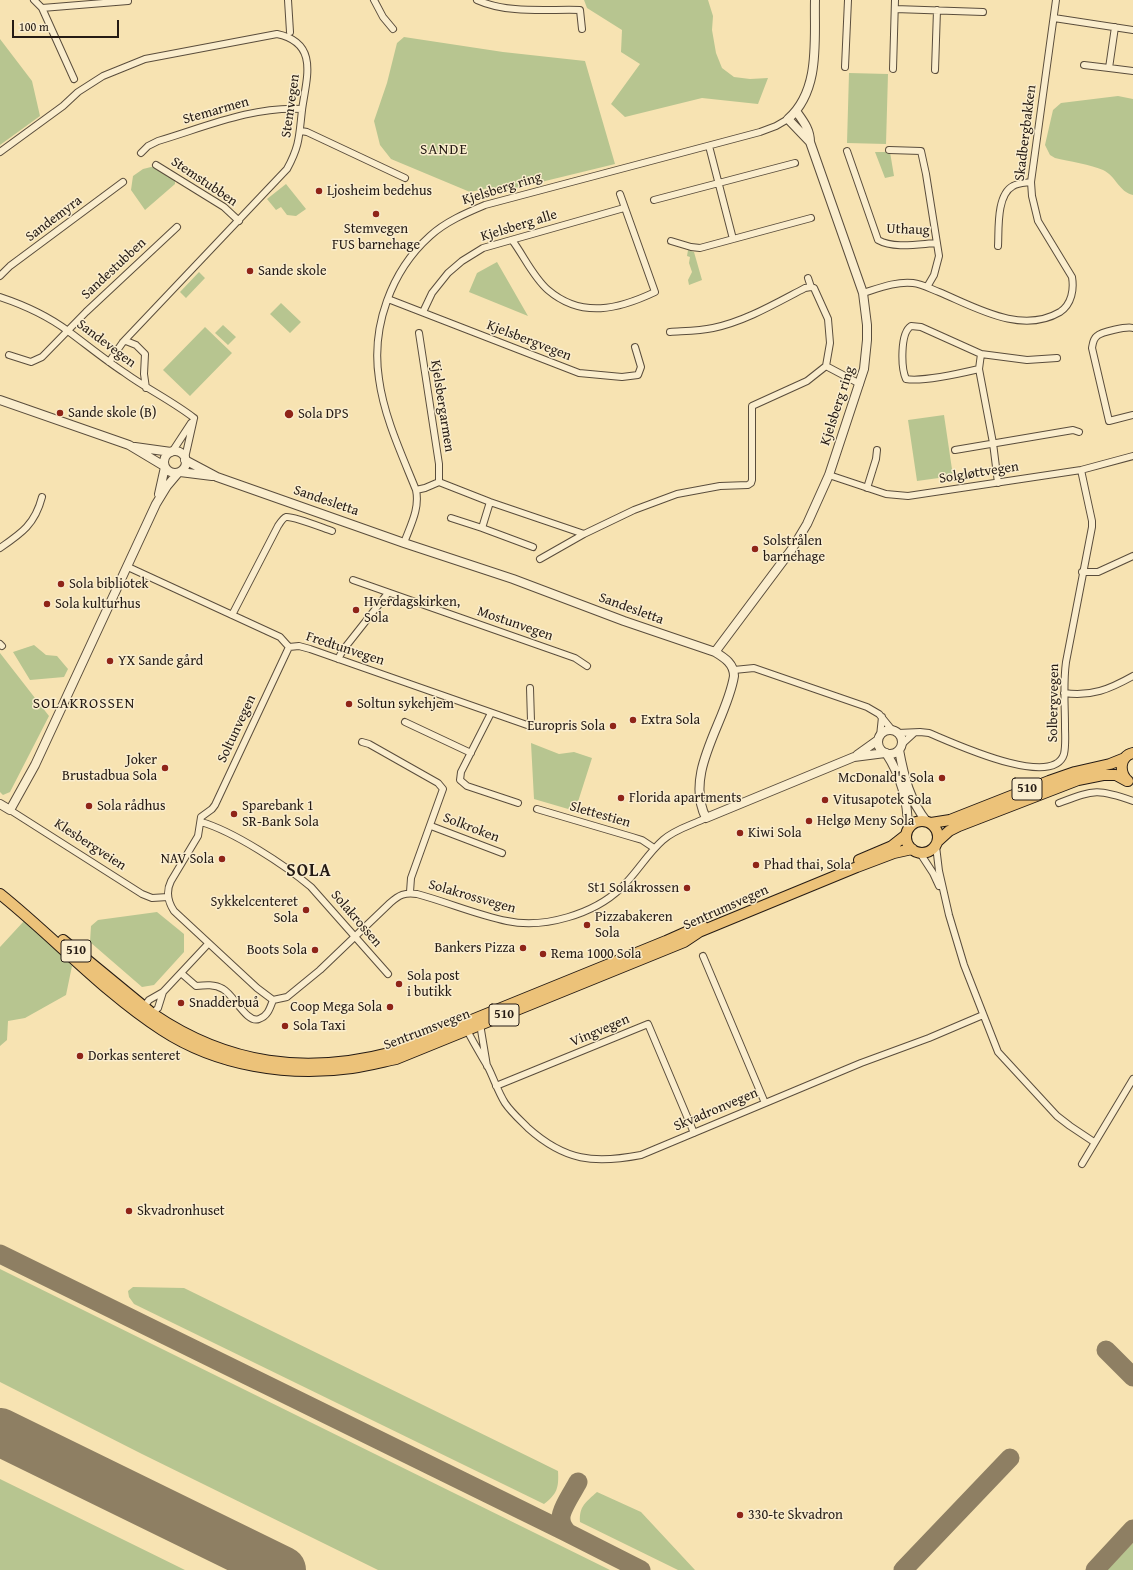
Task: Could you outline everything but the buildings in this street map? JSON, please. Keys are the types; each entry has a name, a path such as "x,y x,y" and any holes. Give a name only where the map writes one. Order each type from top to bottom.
{"main road":[{"name":"Sentrumsvegen","path":"0,894 105,987 148,1016 168,1024 216,1048 235,1054 269,1061 308,1064 351,1061 393,1052 468,1025 694,928 892,846 914,823 918,821 929,823 950,820 1049,781 1075,772 1110,764 1129,755"},
{"name":"510","path":"1129,755 1121,768 1122,774 1130,783"},
{"name":"Sentrumsvegen","path":"468,1025 480,1024 684,942 699,932 894,853 916,851 929,852 949,831 959,826 1078,780 1103,774 1116,775 1130,783"},
{"path":"929,823 937,831 937,843"},
{"path":"907,832 906,840 916,851"},
{"name":"Sentrumsvegen","path":"0,889 143,1006 148,1016"}],"street":[{"path":"34,0 42,8 74,79"},
{"path":"288,0 290,32"},
{"path":"374,0 383,17 393,29"},
{"path":"477,0 491,5 512,8 535,10 580,10 582,30"},
{"name":"Kjelsberg ring","path":"404,543 418,503 416,490 386,410 379,378 378,365 379,336 384,310 396,279 414,252 430,236 442,227 470,211 760,132 776,126 788,119 796,111 804,98 813,74 815,0"},
{"path":"845,67 848,0"},
{"path":"893,68 895,0"},
{"name":"Skadbergbakken","path":"863,293 884,286 914,283 1005,318 1032,320 1055,315 1064,309 1072,295 1072,277 1038,221 1032,196 1031,182 1056,0"},
{"path":"42,8 128,1"},
{"path":"895,8 983,12"},
{"path":"935,70 937,10"},
{"path":"1054,18 1133,30"},
{"path":"1109,68 1115,27"},
{"name":"Stemvegen","path":"0,152 63,106 78,92 103,76 145,59 272,34 283,35 295,41 300,46 307,59 308,75 302,109 299,143 287,169 123,342 109,362"},
{"path":"1084,65 1133,71"},
{"name":"Stemarmen","path":"141,153 148,146 158,141 240,116 278,108 302,109"},
{"name":"Kjelsberg ring","path":"715,652 800,537 813,513 829,475 864,369 867,325 863,293 810,142 810,136 806,125 796,111"},
{"name":"Kjelsberg ring","path":"788,119 810,142"},
{"path":"301,131 307,132 404,178"},
{"path":"709,146 733,239"},
{"path":"889,150 920,151 926,174 937,243"},
{"name":"Uthaug","path":"847,151 878,240 884,243 894,244 937,243 939,256 934,275 927,287"},
{"path":"654,200 795,163"},
{"name":"Stemstubben","path":"156,165 224,207 239,221"},
{"name":"Sandemyra","path":"0,276 10,266 123,182"},
{"path":"998,246 999,214 1006,193 1011,187 1031,182"},
{"path":"512,240 539,280 548,290 574,305 588,309 603,309 612,308 641,298 655,292 620,194"},
{"name":"Kjelsberg alle","path":"423,312 430,297 448,273 462,261 483,248 624,208"},
{"path":"671,241 700,248 811,218"},
{"name":"Sandestubben","path":"9,355 32,362 42,357 68,330 177,227"},
{"path":"540,559 584,534 634,510 677,494 720,486 744,486 751,484 753,460 752,406 807,381 826,366 830,343 828,319 814,288 811,287 808,278"},
{"path":"670,332 712,328 727,324 756,312 805,288 811,287"},
{"name":"Sandevegen","path":"0,297 43,315 68,330 109,362 146,388 179,406 194,418"},
{"name":"Kjelsbergvegen","path":"388,299 580,373 622,377 638,375 641,367 635,347"},
{"path":"979,369 914,380 906,379 902,348 906,331 909,326 914,325 921,327 982,354 1026,360 1057,358"},
{"path":"1133,328 1127,327 1098,334 1094,339 1092,348 1109,421 1133,415"},
{"name":"Kjelsbergarmen","path":"419,333 440,470 439,482"},
{"path":"123,342 126,341 136,345 145,354 144,374 146,388"},
{"path":"982,354 979,369 993,443 998,483"},
{"path":"826,366 860,384"},
{"name":"Sandesletta","path":"0,400 129,445 181,454 185,459 217,477 404,543 513,579 630,623 715,652 728,661 734,670"},
{"path":"156,504 165,466 164,459 172,452 194,418"},
{"path":"10,810 35,765 156,504 167,486 184,467 194,418"},
{"path":"955,450 1073,430 1079,432"},
{"name":"Sandesletta","path":"129,445 165,466 169,472 217,477"},
{"path":"867,488 877,450"},
{"name":"Solgløttvegen","path":"829,475 886,494 908,496 1081,470 1133,456"},
{"name":"Solbergvegen","path":"895,732 929,733 996,759 1027,766 1043,768 1058,762 1064,752 1064,693 1066,662 1092,521 1081,470"},
{"path":"416,490 439,482 490,502 584,534"},
{"path":"0,548 27,527 35,518 42,497"},
{"path":"482,528 490,502"},
{"path":"232,615 283,519 286,517 293,518 332,531"},
{"path":"451,518 533,547"},
{"path":"1082,572 1098,572 1133,556"},
{"name":"Fredtunvegen","path":"128,567 280,637 290,647 299,646 524,724 529,724 531,721 530,688"},
{"name":"Mostunvegen","path":"353,580 575,658 587,666"},
{"path":"338,659 343,650 388,593"},
{"name":"Soltunvegen","path":"201,820 215,805 290,647"},
{"path":"895,732 885,731 879,738 854,757 706,818 700,802 699,790 701,774 733,682 734,670 754,668 873,709 900,736 902,770 917,809 929,823"},
{"path":"1064,693 1088,694 1120,683 1133,676"},
{"path":"491,713 461,772 460,780 467,786 518,803"},
{"path":"882,717 878,745 881,750 886,753 894,765 905,796 908,811 907,832"},
{"path":"405,722 470,753"},
{"path":"854,757 886,753 890,754 900,747 914,733"},
{"name":"Solkroken","path":"362,742 369,744 438,783 443,789 431,826 411,878 410,892"},
{"path":"1059,803 1083,794 1097,791 1107,792 1133,801"},
{"name":"Klesbergveien","path":"0,804 142,894 152,898 168,898"},
{"name":"Slettestien","path":"537,809 632,836 642,840 654,848"},
{"name":"Solakrossvegen","path":"273,1000 287,997 320,970 398,896 410,892 507,921 528,923 555,920 589,909 607,899 630,879 654,848 672,833 706,818"},
{"path":"181,973 196,986 212,985 223,988 252,1019 257,1020 263,1018 268,1013 273,1000 257,988 208,944 174,910 168,898 169,885 195,842 200,829 201,820"},
{"name":"Solakrossen","path":"201,820 216,826 258,850 311,887 388,974"},
{"name":"Solkroken","path":"431,826 502,853"},
{"path":"937,843 944,896 964,965 998,1052 1057,1116 1094,1142"},
{"path":"916,851 933,873 944,896"},
{"path":"143,1006 149,1000 163,992 208,944"},
{"path":"703,956 765,1103"},
{"path":"148,1016 158,1008 163,992"},
{"name":"Skvadronvegen","path":"468,1025 477,1051 487,1066 505,1103 513,1113 540,1138 563,1152 577,1156 615,1160 642,1155 861,1063 929,1038 983,1015"},
{"name":"Skvadronvegen","path":"480,1024 487,1066"},
{"name":"Vingvegen","path":"496,1086 648,1024 694,1133"},
{"path":"1082,1164 1133,1079"}],"green space":[{"path":"584,0 708,0 713,16 712,30 716,53 722,68 734,77 750,79 768,78 758,104 702,98 625,117 611,104 640,64 621,52 622,30 587,8"},
{"path":"404,37 503,52 585,61 615,164 500,192 489,188 470,192 391,159 380,145 374,121 387,83 397,43"},
{"path":"0,39 32,81 40,116 0,145"},
{"path":"849,73 888,74 886,144 847,143"},
{"path":"1118,96 1133,99 1133,195 1124,191 1111,176 1103,170 1055,158 1050,155 1045,145 1053,110 1061,103"},
{"path":"875,152 890,152 894,176 885,178"},
{"path":"155,166 175,180 175,184 145,210 131,190 133,176 143,169"},
{"path":"286,184 306,209 296,216 287,215 281,207 276,210 267,199"},
{"path":"688,250 694,252 702,280 689,285 688,280 692,272 689,263 690,257 687,256"},
{"path":"497,262 528,316 469,292 477,273"},
{"path":"199,272 205,278 186,298 180,292"},
{"path":"281,303 301,322 290,333 270,314"},
{"path":"223,325 236,337 228,345 215,333"},
{"path":"205,327 232,353 190,396 163,370"},
{"path":"944,415 953,476 917,481 908,420"},
{"path":"34,645 46,655 57,656 68,669 64,677 30,680 13,652"},
{"path":"0,653 49,716 10,792 3,795 0,792"},
{"path":"531,743 559,754 574,752 592,758 575,811 534,799"},
{"path":"157,912 184,934 184,952 154,985 142,987 90,942 91,926 98,920"},
{"path":"24,921 50,943 72,966 66,995 25,1018 8,1021 7,1040 0,1046 0,947"},
{"path":"0,1269 610,1570 378,1570 142,1454 0,1382"},
{"path":"133,1287 184,1288 558,1471 556,1490 552,1497 544,1504 134,1304 129,1297 128,1291"},
{"path":"0,1479 185,1570 0,1570"},
{"path":"597,1492 641,1512 695,1570 678,1570 580,1522 582,1508"},
{"path":"1133,1543 1133,1570 1107,1570"}],"taxiway":[{"path":"0,1254 568,1533"},
{"path":"1106,1350 1133,1377"},
{"path":"903,1570 1010,1458"},
{"path":"578,1482 561,1515 564,1528 568,1533 641,1570"},
{"path":"1095,1570 1133,1529"}],"runway":[{"path":"0,1432 282,1570"}],"place":[{"name":"Ljosheim bedehus","path":"319,191"},
{"name":"Stemvegen FUS barnehage","path":"376,214"},
{"name":"Sande skole","path":"250,271"},
{"name":"Sande skole (B)","path":"60,413"},
{"name":"Sola DPS","path":"289,414"},
{"name":"Solstrålen barnehage","path":"755,549"},
{"name":"Sola bibliotek","path":"61,584"},
{"name":"Sola kulturhus","path":"47,604"},
{"name":"Hverdagskirken, Sola","path":"356,610"},
{"name":"YX Sande gård","path":"110,661"},
{"name":"Soltun sykehjem","path":"349,704"},
{"name":"Extra Sola","path":"633,720"},
{"name":"Europris Sola","path":"613,726"},
{"name":"Joker Brustadbua Sola","path":"165,768"},
{"name":"McDonald's Sola","path":"942,778"},
{"name":"Florida apartments","path":"621,798"},
{"name":"Vitusapotek Sola","path":"825,800"},
{"name":"Sola rådhus","path":"89,806"},
{"name":"Sparebank 1 SR-Bank Sola","path":"234,814"},
{"name":"Helgø Meny Sola","path":"809,821"},
{"name":"Kiwi Sola","path":"740,833"},
{"name":"NAV Sola","path":"222,859"},
{"name":"Phad thai, Sola","path":"756,865"},
{"name":"St1 Solakrossen","path":"687,888"},
{"name":"Sykkelcenteret Sola","path":"306,910"},
{"name":"Pizzabakeren Sola","path":"587,925"},
{"name":"Bankers Pizza","path":"523,948"},
{"name":"Boots Sola","path":"315,950"},
{"name":"Rema 1000 Sola","path":"543,954"},
{"name":"Sola post i butikk","path":"399,984"},
{"name":"Snadderbuå","path":"181,1003"},
{"name":"Coop Mega Sola","path":"390,1007"},
{"name":"Sola Taxi","path":"285,1026"},
{"name":"Dorkas senteret","path":"80,1056"},
{"name":"Skvadronhuset","path":"129,1211"},
{"name":"330-te Skvadron","path":"740,1515"}],"district":[{"name":"SANDE","path":"444,150"},
{"name":"SOLAKROSSEN","path":"84,704"},
{"name":"SOLA","path":"309,871"}]}
